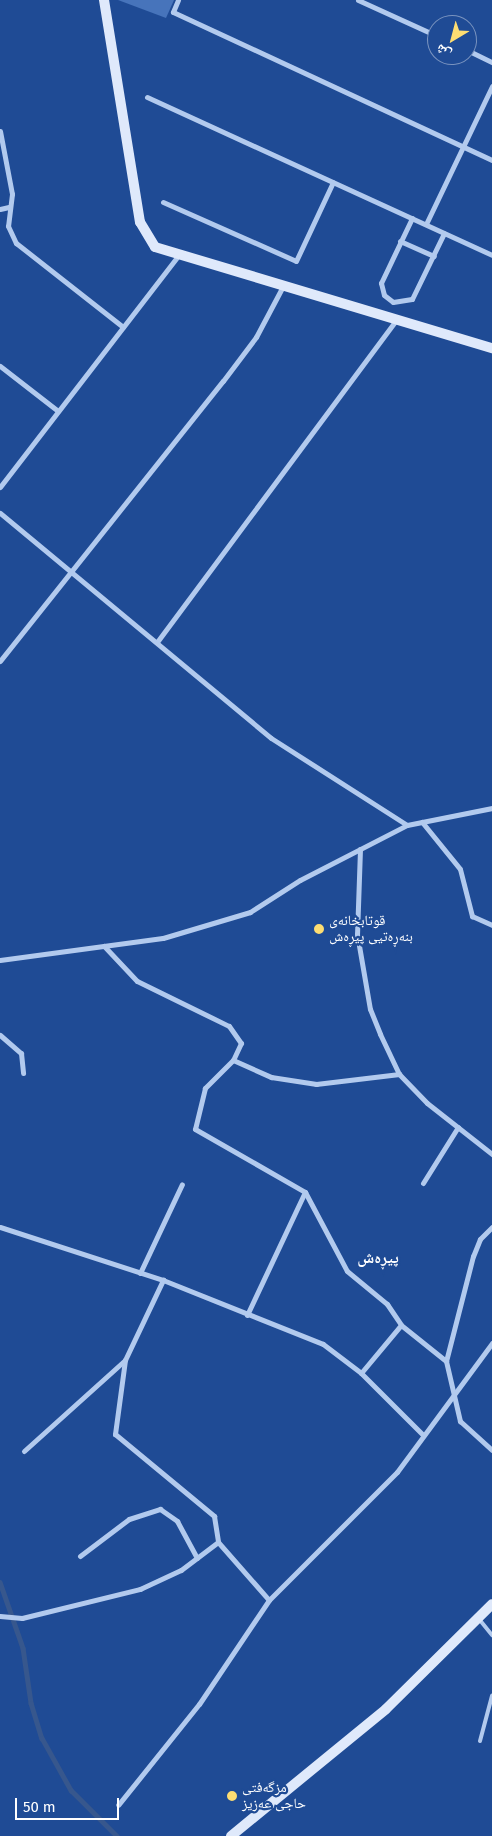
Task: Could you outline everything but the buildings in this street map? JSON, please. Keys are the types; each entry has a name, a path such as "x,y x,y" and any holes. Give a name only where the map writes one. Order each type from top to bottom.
{"street":[{"path":"104,0 140,222 155,247 177,256 398,318 492,348"},
{"path":"178,0 173,12 492,160"},
{"path":"358,0 427,31"},
{"path":"477,55 492,62"},
{"path":"426,224 492,86"},
{"path":"148,96 492,255"},
{"path":"0,131 12,193 8,226 18,245 123,327"},
{"path":"163,202 296,261 333,182"},
{"path":"0,209 9,207"},
{"path":"412,218 380,288 393,302 412,299 444,233"},
{"path":"400,241 434,256"},
{"path":"0,487 177,256"},
{"path":"0,661 73,573 229,374 283,286"},
{"path":"157,642 398,318"},
{"path":"0,366 58,411"},
{"path":"0,513 271,738 406,825"},
{"path":"0,960 163,938 250,912 406,825 492,808"},
{"path":"422,822 460,869 472,916 492,925"},
{"path":"360,849 357,934 370,1009 399,1074 458,1127 492,1154"},
{"path":"104,946 137,981 229,1026 241,1043 233,1060 205,1088 195,1129 305,1192 346,1270 387,1304 401,1325 446,1361"},
{"path":"0,1034 21,1053 23,1073"},
{"path":"233,1060 271,1077 316,1084 399,1074"},
{"path":"423,1183 458,1127"},
{"path":"140,1273 182,1184"},
{"path":"247,1315 305,1192"},
{"path":"0,1227 163,1280 323,1344 361,1373 422,1434"},
{"path":"492,1227 480,1238 473,1256 446,1361 452,1402 460,1422 492,1450"},
{"path":"163,1280 125,1360 115,1434 214,1516 218,1542 269,1600"},
{"path":"361,1373 401,1325"},
{"path":"118,1805 204,1697 269,1600 397,1472 422,1434 452,1402 492,1343"},
{"path":"24,1451 125,1360"},
{"path":"80,1556 129,1519 160,1509 177,1521 197,1558"},
{"path":"0,1616 22,1618 140,1589 197,1558 218,1542"},
{"path":"238,1834 386,1708 479,1619 492,1604"}],"lane":[{"path":"479,1619 492,1635"},
{"path":"480,1741 492,1696"}],"waterway":[{"path":"0,1582 23,1648 31,1703 42,1738 71,1790 117,1836"}],"place":[{"name":"قوتابخانەی بنەڕەتیی پیڕەش","path":"319,929"},
{"name":"مزگەفتی حاجی عەزیز","path":"232,1796"}],"district":[{"name":"پیڕەش","path":"378,1258"}]}
